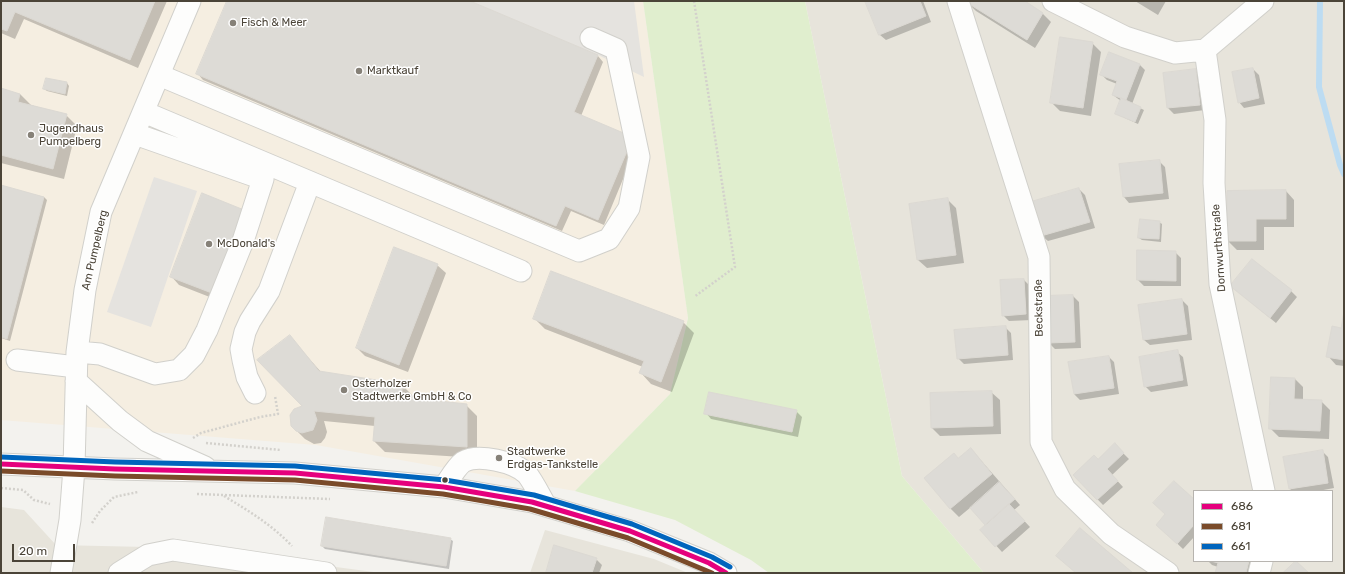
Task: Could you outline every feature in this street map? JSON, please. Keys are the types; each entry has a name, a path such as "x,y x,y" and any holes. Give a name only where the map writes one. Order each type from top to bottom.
{"street":[{"name":"Am Pumpelberg","path":"61,573 70,520 74,468 76,367 85,290 102,212 190,1"},
{"name":"Beckstraße","path":"958,1 1039,257 1041,442 1065,488 1111,534 1168,573"},
{"path":"1053,1 1126,37 1175,53 1205,50 1263,1"},
{"path":"159,75 578,251 609,239 629,208 639,157 616,49 591,38"},
{"name":"Dornwurthstraße","path":"1205,50 1215,120 1214,183 1220,284 1264,490"},
{"path":"144,112 521,271"},
{"path":"17,360 76,367 100,354 155,374 179,370 194,355 243,241 263,179 134,134"},
{"path":"254,393 247,377 241,349 245,332 250,321 270,291 310,182"},
{"path":"76,367 120,421 147,441 214,471"},
{"path":"444,486 462,463 474,458 497,461 514,465 526,474 546,506"},
{"path":"1,464 74,468 295,473 444,486 532,502 630,531 709,563 726,573"},
{"path":"119,573 148,555 173,550 326,573"},
{"path":"1259,573 1262,562"}],"path":[{"path":"694,1 735,267 694,298"},
{"path":"196,442 188,442 201,433 260,417 278,414 277,398 270,392 254,393"},
{"path":"204,443 289,450"},
{"path":"1,488 23,490 34,500"},
{"path":"91,527 93,520 114,497 141,492"},
{"path":"193,494 332,499"},
{"path":"223,496 268,524 293,547"}],"shaded area":[{"path":"1,1 643,1 688,317 670,394 575,491 316,445 1,420"},
{"path":"470,1 634,1 644,77 598,55"},
{"path":"805,1 1344,1 1344,573 984,573 902,476"},
{"path":"154,177 197,191 151,327 107,312"},
{"path":"1,507 24,510 56,545 193,548 381,573 1,573"},
{"path":"545,530 654,559 688,573 530,573"}],"green space":[{"path":"643,1 805,1 902,476 984,573 769,573 751,560 675,520 575,491 670,394 688,318"}],"building":[{"path":"1,1 155,1 130,60 15,12 7,31 1,29"},
{"path":"227,1 470,1 598,55 574,112 633,137 598,220 565,206 556,226 196,74"},
{"path":"865,1 920,1 926,16 879,35"},
{"path":"1025,1 1043,13 1027,40 966,2"},
{"path":"1060,37 1093,42 1083,108 1050,103"},
{"path":"1109,52 1140,64 1126,100 1112,95 1117,81 1100,75"},
{"path":"1253,68 1259,98 1238,103 1232,72"},
{"path":"1196,69 1200,105 1167,108 1163,73"},
{"path":"46,78 67,82 65,94 43,89"},
{"name":"Jugendhaus Pumpelberg","path":"1,88 20,94 18,102 67,114 53,169 1,155"},
{"path":"1121,98 1141,107 1135,122 1115,114"},
{"path":"1160,160 1163,193 1123,197 1119,164"},
{"path":"1,185 44,197 7,339 1,337"},
{"path":"1079,188 1090,222 1041,236 1031,202"},
{"path":"1286,190 1286,219 1256,219 1256,241 1227,241 1227,191"},
{"name":"McDonald's","path":"202,193 249,212 217,295 170,277"},
{"path":"948,198 956,255 917,260 909,204"},
{"path":"1140,219 1160,221 1159,239 1138,238"},
{"path":"394,247 438,264 399,365 356,348"},
{"path":"1137,250 1176,251 1176,281 1137,280"},
{"path":"1252,259 1292,290 1270,318 1230,286"},
{"path":"551,271 684,321 661,382 639,373 644,361 533,319"},
{"path":"1024,279 1026,314 1002,316 1000,280"},
{"path":"1073,295 1075,342 1048,343 1046,296"},
{"path":"1182,299 1187,334 1143,340 1138,305"},
{"path":"1344,311 1344,360 1326,357 1332,326 1341,328"},
{"path":"1006,326 1008,355 957,359 954,330"},
{"name":"Osterholzer Stadtwerke GmbH & Co","path":"290,335 319,371 402,384 402,397 467,404 467,447 373,441 375,417 314,411 317,420 313,430 302,433 296,431 291,426 290,415 294,409 302,406 257,360"},
{"path":"1178,350 1183,380 1144,387 1139,357"},
{"path":"1109,356 1114,388 1074,394 1068,362"},
{"path":"1271,377 1295,378 1294,399 1322,400 1320,431 1269,429"},
{"path":"992,391 993,426 931,428 930,393"},
{"path":"709,392 797,410 792,432 704,414"},
{"path":"1115,443 1124,453 1107,469 1118,481 1097,500 1073,475 1094,455 1098,459"},
{"path":"971,448 992,474 950,509 924,478 954,453 958,458"},
{"path":"1323,450 1328,483 1289,489 1283,457"},
{"path":"1174,481 1193,498 1193,526 1177,544 1156,525 1165,514 1153,503"},
{"path":"999,482 1015,499 985,525 970,508"},
{"path":"1009,504 1025,521 995,547 980,530"},
{"path":"326,517 451,538 446,566 321,546"},
{"path":"1080,528 1133,573 1076,573 1056,556"},
{"path":"554,545 597,558 592,573 546,573"},
{"path":"1214,562 1249,562 1246,573 1215,573 1218,563"},
{"path":"1295,562 1297,562 1309,573 1283,573"}],"waterway":[{"path":"1320,1 1319,87 1340,165 1344,174"}],"transit line":[{"name":"661","path":"1,457 115,462 295,466 445,480 534,495 632,524 712,557 730,567"},
{"name":"686","path":"1,464 115,469 295,473 444,487 532,502 630,531 709,563 726,573"},
{"name":"681","path":"1,471 115,476 295,480 443,494 530,509 628,538 712,573"}],"place":[{"name":"Fisch & Meer","path":"233,23"},
{"name":"Marktkauf","path":"359,71"},
{"name":"Jugendhaus Pumpelberg","path":"31,135"},
{"name":"McDonald's","path":"209,244"},
{"name":"Osterholzer Stadtwerke GmbH & Co","path":"344,390"},
{"name":"Stadtwerke Erdgas-Tankstelle","path":"499,458"}]}
